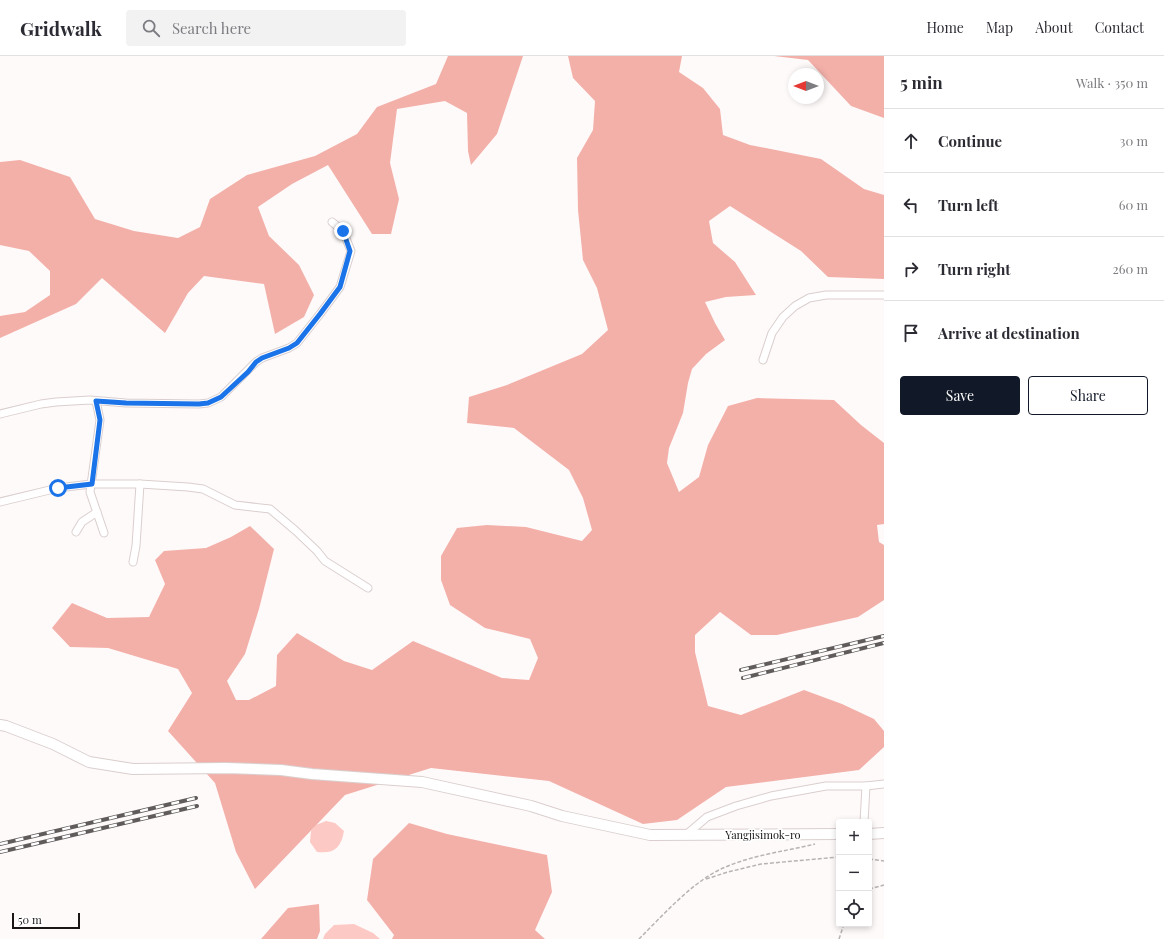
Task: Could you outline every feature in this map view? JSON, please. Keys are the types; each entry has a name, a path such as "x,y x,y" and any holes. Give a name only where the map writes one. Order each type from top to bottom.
{"street":[{"path":"0,414 56,402 96,401 183,404 208,403 221,397 248,372 256,362 297,343 340,287 350,251 343,231 332,222"},
{"path":"763,360 772,333 782,317 795,306 809,298 826,295 884,295"},
{"path":"96,401 100,420 90,492 104,533"},
{"path":"0,502 58,488 92,484 140,484 203,489 235,505 270,509 296,531 325,561 368,588"},
{"path":"132,562 136,546 140,484"},
{"path":"76,532 82,522 97,512"},
{"name":"Yangjisimok-ro","path":"0,725 53,744 89,762 133,769 226,768 281,770 312,774 422,782 531,806 562,816 650,835 836,834"},
{"path":"687,834 707,818 736,806 771,796 826,786 866,786 884,784"},
{"path":"864,819 866,786"},
{"path":"872,834 884,834"}],"path":[{"path":"639,939 668,910 702,880 716,872 734,864 771,853 820,843"},
{"path":"702,880 761,864 836,857"},
{"path":"872,859 884,860"},
{"path":"872,888 884,885"},
{"path":"839,939 843,927"}],"shaded area":[{"path":"448,56 523,56 497,134 471,165 468,151 467,113 445,101 397,109 390,163 399,199 391,234 372,234 328,165 292,184 258,207 269,236 299,265 314,295 304,317 275,334 264,284 204,276 188,293 165,333 102,278 76,304 0,338 0,316 25,312 50,295 50,271 29,251 0,245 0,162 20,160 70,177 95,219 134,231 178,238 200,227 210,199 247,175 315,156 357,134 377,107 436,84"},
{"path":"568,56 682,56 679,72 703,88 720,109 723,135 750,145 821,159 864,189 884,195 884,279 828,277 801,251 730,206 709,221 713,243 735,262 756,295 726,297 705,302 725,340 706,354 692,369 683,413 669,448 667,463 679,492 699,477 708,445 728,406 757,398 834,400 861,425 884,443 884,524 877,525 879,542 884,545 884,600 858,617 777,635 751,635 720,612 695,635 695,652 708,706 741,715 804,690 842,704 874,719 884,731 884,747 859,770 726,787 677,820 643,824 549,781 431,768 345,795 255,889 236,852 215,783 168,731 192,693 178,669 108,648 70,647 52,628 72,603 107,618 149,617 165,584 155,560 164,551 206,548 231,537 250,526 274,549 259,609 245,654 227,681 236,700 249,700 276,686 277,655 297,633 344,661 372,670 413,641 502,678 529,680 538,658 530,639 485,628 450,605 441,580 441,556 457,528 487,525 526,527 582,541 592,530 583,498 569,470 514,428 467,423 469,397 507,385 582,354 608,330 597,288 583,260 578,210 577,158 593,130 595,101 573,78"},
{"path":"774,56 884,56 884,118 851,106 824,77 824,68 815,68 808,60"},
{"path":"326,821 335,823 344,831 343,837 336,849 328,852 317,852 310,842 311,831 316,825"},
{"path":"409,823 447,834 547,855 552,892 535,930 545,939 392,939 394,935 367,900 373,859"},
{"path":"319,904 320,931 317,939 261,939 288,908"},
{"path":"354,924 373,933 380,939 323,939 325,934 334,925"}],"railway":[{"path":"741,670 884,636"},
{"path":"743,678 884,643"},
{"path":"0,844 196,798"},
{"path":"0,852 197,806"}],"route":[{"path":"58,488 92,484 100,420 96,401 126,403 208,403 221,397 248,372 256,362 297,343 340,287 350,251 349,244 343,231"}]}
